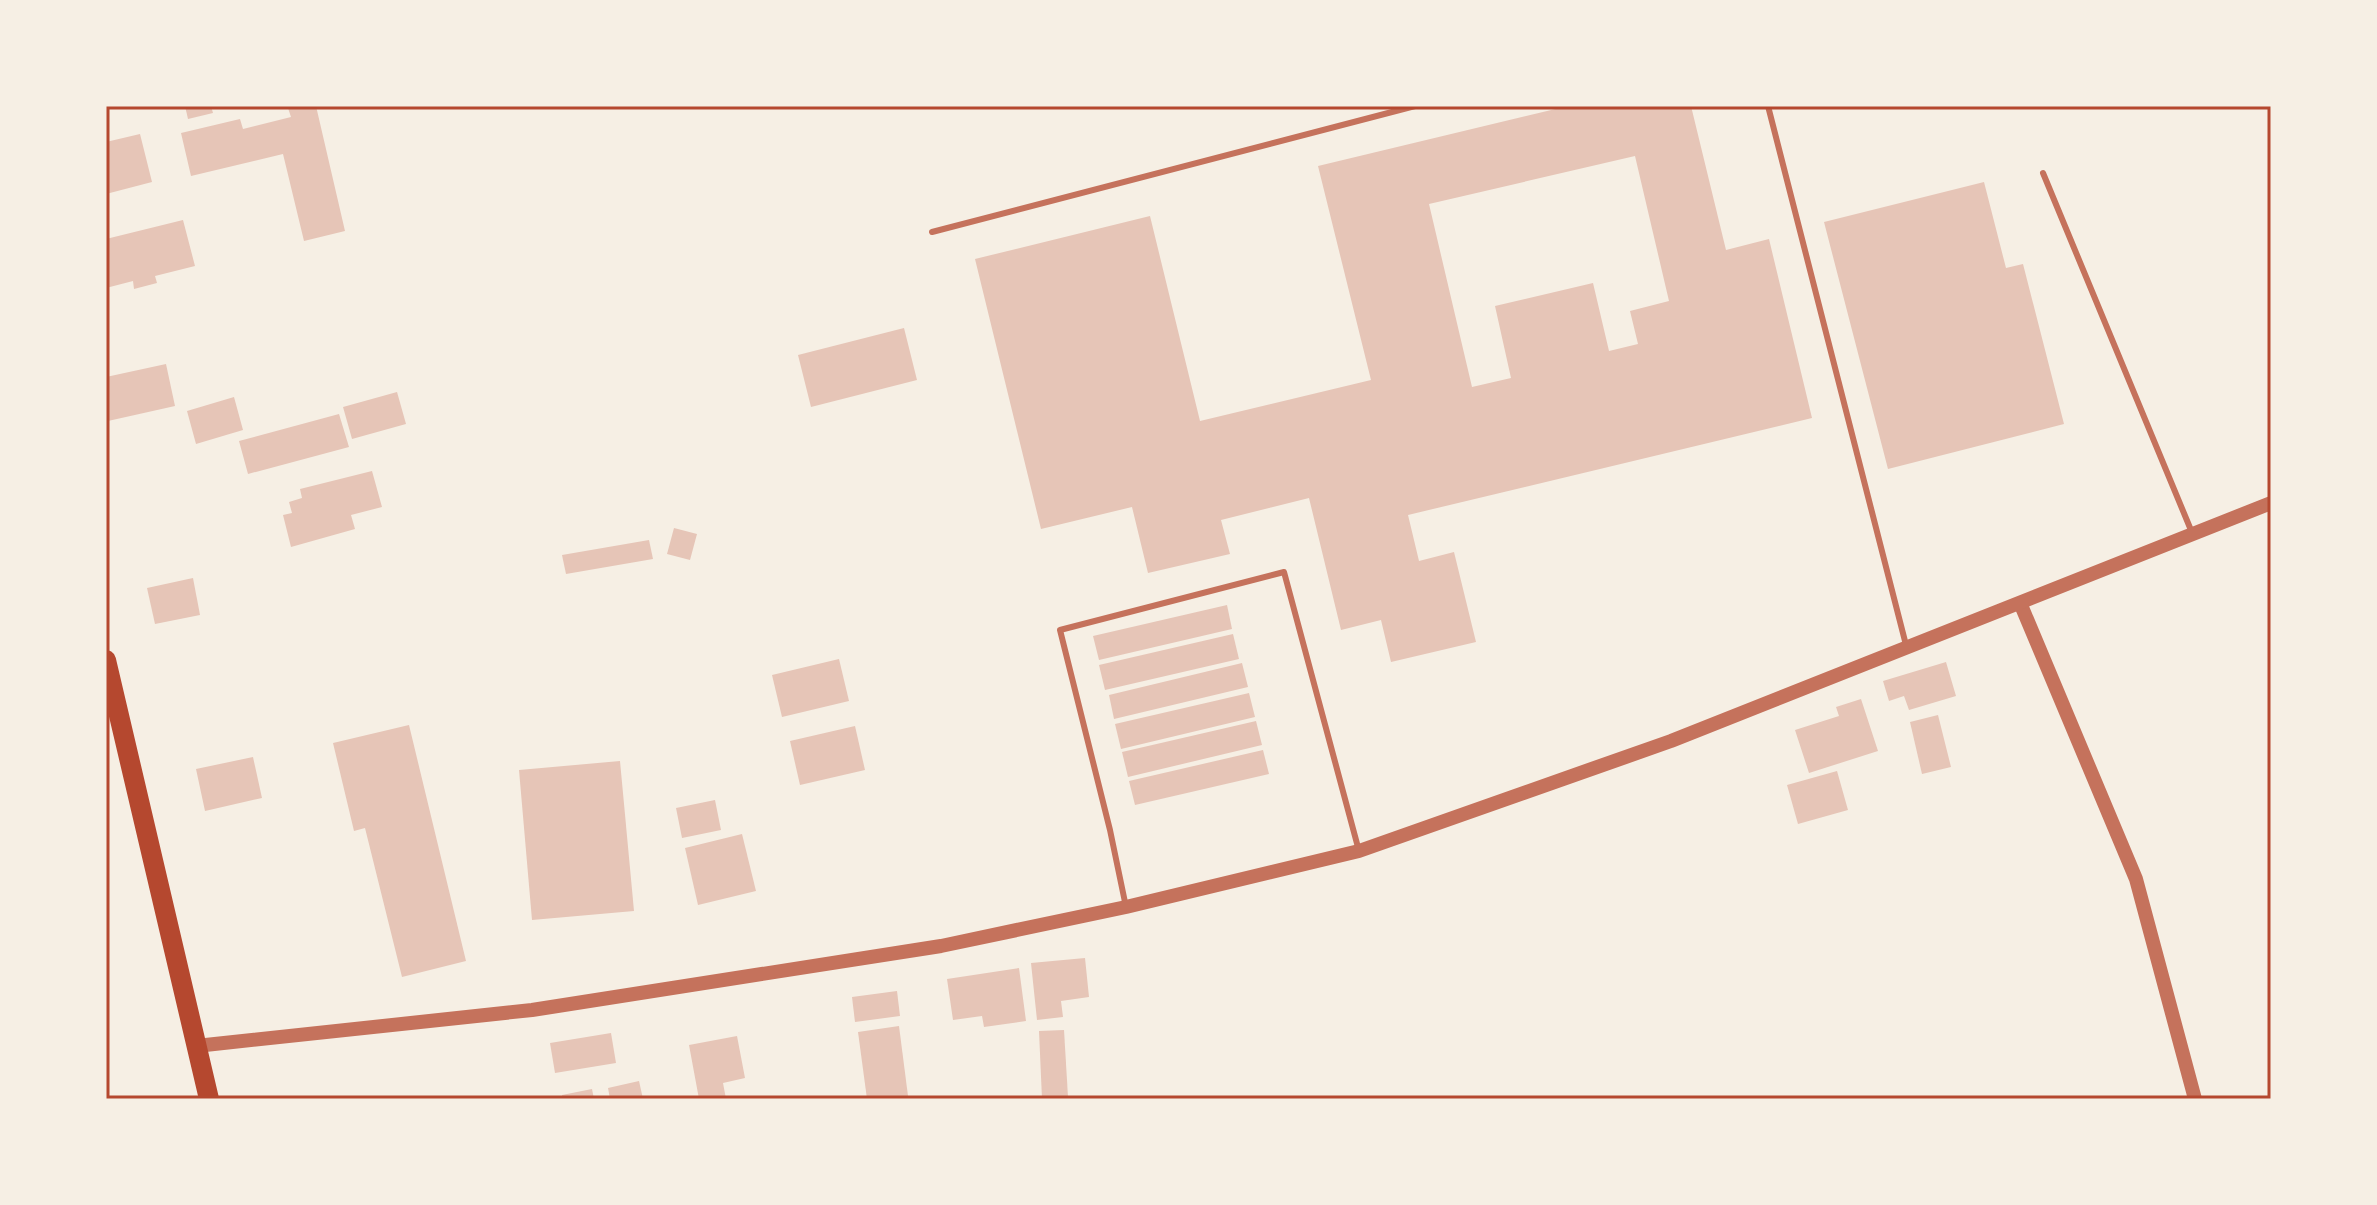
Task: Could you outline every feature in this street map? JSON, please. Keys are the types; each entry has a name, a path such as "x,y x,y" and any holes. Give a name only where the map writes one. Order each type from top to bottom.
{"main road":[{"path":"106,660 209,1099"}],"street":[{"path":"196,1046 532,1010 941,946 1126,907 1359,851 1671,741 1907,646 2021,605 2271,503"},
{"path":"2021,605 2136,879 2195,1099"}],"lane":[{"path":"932,232 1415,106"},
{"path":"1768,106 1907,646"},
{"path":"2043,173 2193,535"},
{"path":"1126,907 1060,630 1284,572 1359,851"}],"building":[{"path":"185,106 211,106 213,113 188,119"},
{"path":"316,106 345,231 304,241 283,154 191,176 181,133 240,119 243,129 291,117 288,108"},
{"path":"1568,106 1691,106 1726,250 1769,239 1812,418 1408,515 1419,561 1454,552 1476,642 1391,662 1381,620 1341,630 1309,498 1221,520 1230,554 1148,573 1132,507 1041,529 975,259 1150,216 1200,421 1371,380 1318,166","holes":["1635,156 1669,301 1630,311 1638,344 1609,351 1593,283 1495,306 1511,378 1472,387 1429,204"]},
{"path":"140,134 152,182 106,194 106,142"},
{"path":"1984,182 2006,268 2023,264 2064,424 1888,469 1824,222"},
{"path":"183,220 195,266 155,276 157,283 134,289 133,281 106,288 106,239"},
{"path":"904,328 917,380 811,407 798,355"},
{"path":"166,364 175,406 108,421 106,377"},
{"path":"397,392 406,424 352,439 343,407"},
{"path":"234,397 243,430 196,444 187,411"},
{"path":"339,414 349,447 248,474 239,441"},
{"path":"372,471 382,507 351,515 355,529 291,547 283,515 292,513 289,502 302,498 300,489"},
{"path":"674,528 697,534 690,560 667,554"},
{"path":"649,540 653,559 566,574 562,555"},
{"path":"193,578 200,615 155,624 147,588"},
{"path":"1227,605 1232,629 1099,660 1093,636"},
{"path":"1233,634 1239,659 1105,690 1099,665"},
{"path":"839,659 849,701 782,717 772,675"},
{"path":"1946,662 1956,696 1909,710 1904,696 1889,701 1883,681"},
{"path":"1242,663 1248,687 1114,719 1109,695"},
{"path":"1249,693 1255,717 1121,749 1115,724"},
{"path":"1861,699 1878,751 1809,773 1795,730 1839,716 1836,707"},
{"path":"1938,715 1951,767 1922,774 1910,722"},
{"path":"1256,721 1262,745 1128,777 1122,752"},
{"path":"409,725 466,961 402,977 365,828 354,831 333,743"},
{"path":"855,726 865,770 800,785 790,741"},
{"path":"1263,750 1269,774 1135,805 1129,781"},
{"path":"253,757 262,798 205,811 196,769"},
{"path":"620,761 634,911 532,920 519,770"},
{"path":"1837,771 1848,810 1798,824 1787,785"},
{"path":"715,800 721,830 682,838 676,808"},
{"path":"742,834 756,891 698,905 685,848"},
{"path":"1085,958 1089,997 1061,1001 1063,1017 1037,1020 1031,963"},
{"path":"1019,968 1026,1021 984,1027 982,1016 953,1020 947,979"},
{"path":"897,991 900,1016 855,1022 852,997"},
{"path":"899,1026 908,1096 867,1099 858,1032"},
{"path":"1064,1030 1068,1097 1042,1099 1039,1031"},
{"path":"611,1033 616,1063 555,1073 550,1043"},
{"path":"737,1036 745,1078 723,1083 726,1099 699,1099 689,1045"},
{"path":"639,1081 643,1099 610,1099 608,1088"},
{"path":"592,1089 594,1099 563,1099 562,1095"}]}
